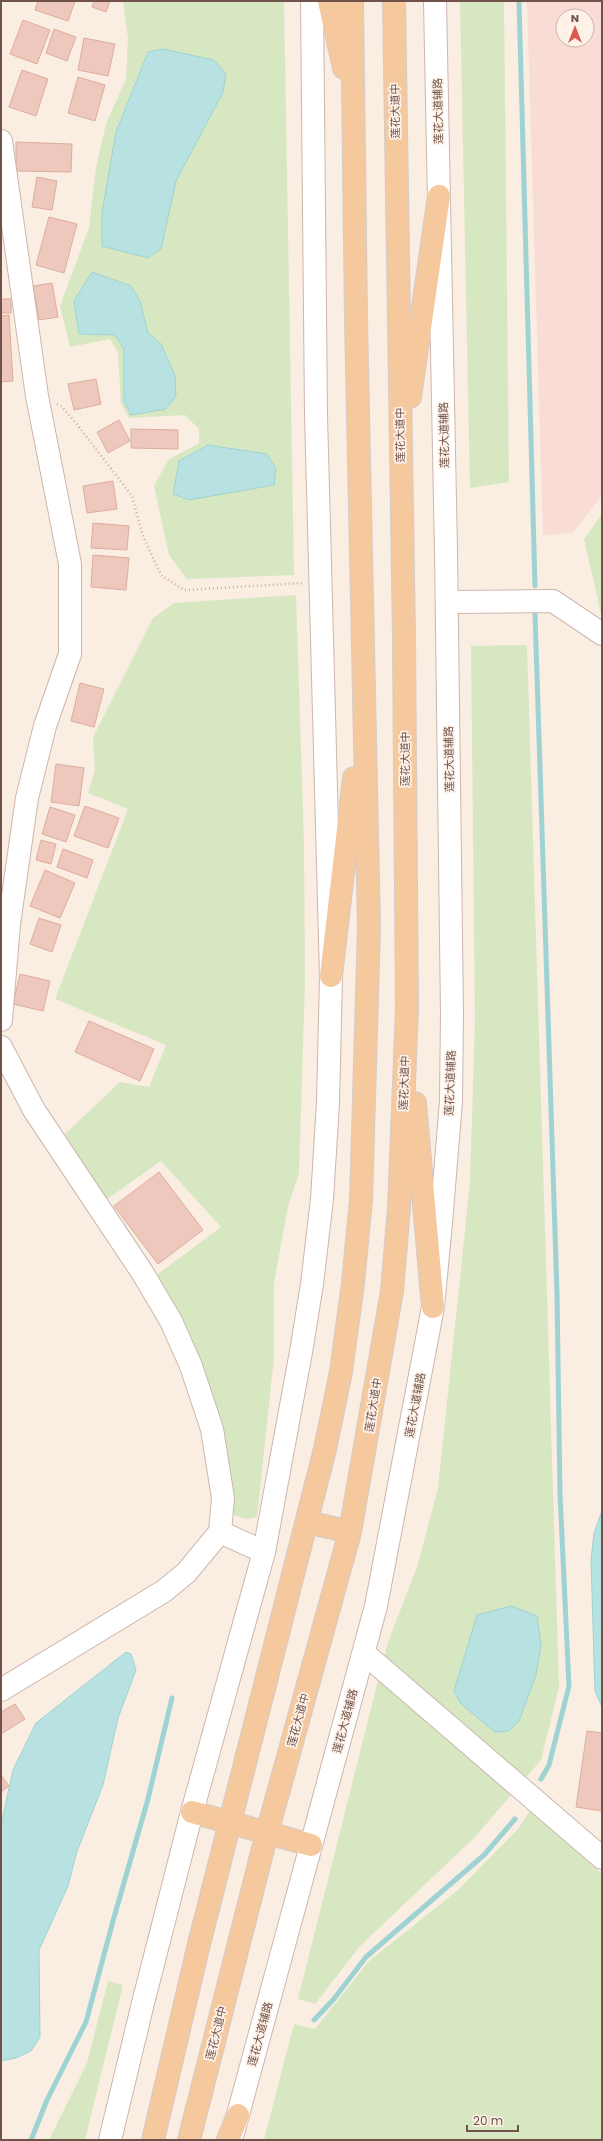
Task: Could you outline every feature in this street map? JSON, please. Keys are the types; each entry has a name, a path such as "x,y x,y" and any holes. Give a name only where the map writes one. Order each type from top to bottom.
{"main road":[{"path":"329,1 354,112"},
{"path":"153,2140 199,1944 307,1522 341,1372 353,1284 361,1200 368,928 352,1"},
{"name":"莲花大道中","path":"189,2140 267,1833 350,1532 392,1291 399,1208 407,1009 404,639 400,464 394,1"},
{"path":"400,464 439,196"},
{"path":"331,976 364,695"},
{"path":"407,1009 433,1307"},
{"path":"307,1522 350,1532"},
{"path":"192,1812 312,1845"},
{"path":"228,2140 238,2115"}],"street":[{"path":"110,2140 143,2003 192,1812 264,1552 301,1352 319,1222 328,1103 331,976 316,415 312,1"},
{"name":"莲花大道辅路","path":"232,2140 376,1606 433,1307 451,1101 452,1014 447,602 436,1"},
{"path":"1,141 37,396 70,564 70,654 45,726 27,798 9,924 1,1020"},
{"path":"447,602 553,601 602,634"},
{"path":"1,1047 34,1110 142,1272 174,1327 191,1366 212,1429 223,1498 220,1532 186,1574 164,1590 1,1690"},
{"path":"220,1532 264,1552"},
{"path":"364,1653 602,1858"}],"path":[{"path":"37,396 62,406 132,496 143,536 160,574 184,590 320,582"}],"shaded area":[{"path":"527,1 602,1 602,496 573,532 543,536"}],"green space":[{"path":"123,1 284,1 294,575 187,579 169,555 154,486 168,460 199,443 199,429 185,415 129,418 121,403 118,352 110,339 70,347 60,306 89,228 96,167 106,124 126,79 128,38"},
{"path":"460,1 504,1 509,482 470,488"},
{"path":"602,514 602,618 584,539"},
{"path":"296,595 304,843 305,983 299,1173 288,1206 274,1283 274,1357 257,1517 246,1519 230,1514 154,1277 221,1227 161,1161 106,1200 65,1134 120,1082 149,1087 166,1045 55,999 128,809 88,793 95,769 93,737 153,618 174,603"},
{"path":"527,645 559,1687 541,1760 475,1837 360,1946 315,2004 298,1999 387,1645 418,1564 438,1488 470,1183 475,1020 471,646"},
{"path":"530,1811 602,1874 602,2140 264,2140 294,2024 315,2029 369,1961 458,1890 518,1829"},
{"path":"108,1981 123,1985 85,2140 49,2140 87,2063"}],"water":[{"path":"163,49 214,60 226,74 223,92 176,181 161,249 148,258 102,246 102,213 116,132 148,52"},
{"path":"92,272 131,286 140,301 148,333 161,344 175,376 176,396 166,409 131,415 124,401 124,349 115,335 79,334 74,301"},
{"path":"208,445 267,454 276,469 274,485 189,500 173,494 179,461"},
{"path":"602,1511 602,1707 595,1691 591,1560 594,1533"},
{"path":"511,1606 537,1616 541,1646 536,1675 519,1721 509,1731 495,1732 461,1704 454,1691 477,1615"},
{"path":"126,1652 131,1654 136,1670 118,1718 103,1785 77,1851 68,1886 39,1950 40,2037 31,2051 16,2058 1,2061 1,1825 13,1770 36,1723"}],"building":[{"path":"38,1 75,1 68,21 35,10"},
{"path":"94,1 110,1 106,12 92,7"},
{"path":"23,20 50,30 37,64 10,54"},
{"path":"54,29 76,37 67,61 46,53"},
{"path":"84,38 115,44 108,76 78,70"},
{"path":"22,70 48,79 36,116 9,107"},
{"path":"78,77 105,85 95,121 68,113"},
{"path":"16,142 72,144 71,172 16,171"},
{"path":"37,177 57,181 52,210 32,207"},
{"path":"49,217 77,224 64,273 36,265"},
{"path":"52,283 58,317 39,320 33,286"},
{"path":"1,299 11,299 11,313 1,313"},
{"path":"9,315 13,381 1,382 1,316"},
{"path":"96,379 101,404 74,410 68,384"},
{"path":"119,420 130,441 108,453 97,432"},
{"path":"131,429 178,430 178,449 131,448"},
{"path":"113,481 117,509 87,513 83,486"},
{"path":"93,523 129,526 127,550 91,548"},
{"path":"93,555 129,558 126,590 91,587"},
{"path":"80,683 104,689 94,727 71,721"},
{"path":"56,764 84,768 79,806 51,802"},
{"path":"85,806 119,818 108,848 74,836"},
{"path":"50,807 75,815 66,842 42,834"},
{"path":"41,840 56,844 51,864 36,860"},
{"path":"63,849 93,860 87,878 57,867"},
{"path":"45,870 75,883 60,918 30,906"},
{"path":"39,918 61,925 52,952 30,944"},
{"path":"20,974 50,981 43,1011 13,1004"},
{"path":"89,1021 154,1049 140,1081 75,1052"},
{"path":"159,1172 203,1230 158,1264 114,1206"},
{"path":"15,1704 25,1719 1,1734 1,1712"},
{"path":"587,1731 602,1733 602,1811 576,1807"},
{"path":"1,1775 9,1786 1,1792"}],"waterway":[{"path":"519,1 535,586"},
{"path":"535,614 557,1294 560,1494 569,1686 549,1765 541,1779"},
{"path":"31,2140 47,2100 86,2022 148,1799 172,1698"},
{"path":"314,2020 333,2000 366,1957 484,1855 515,1819"}]}
